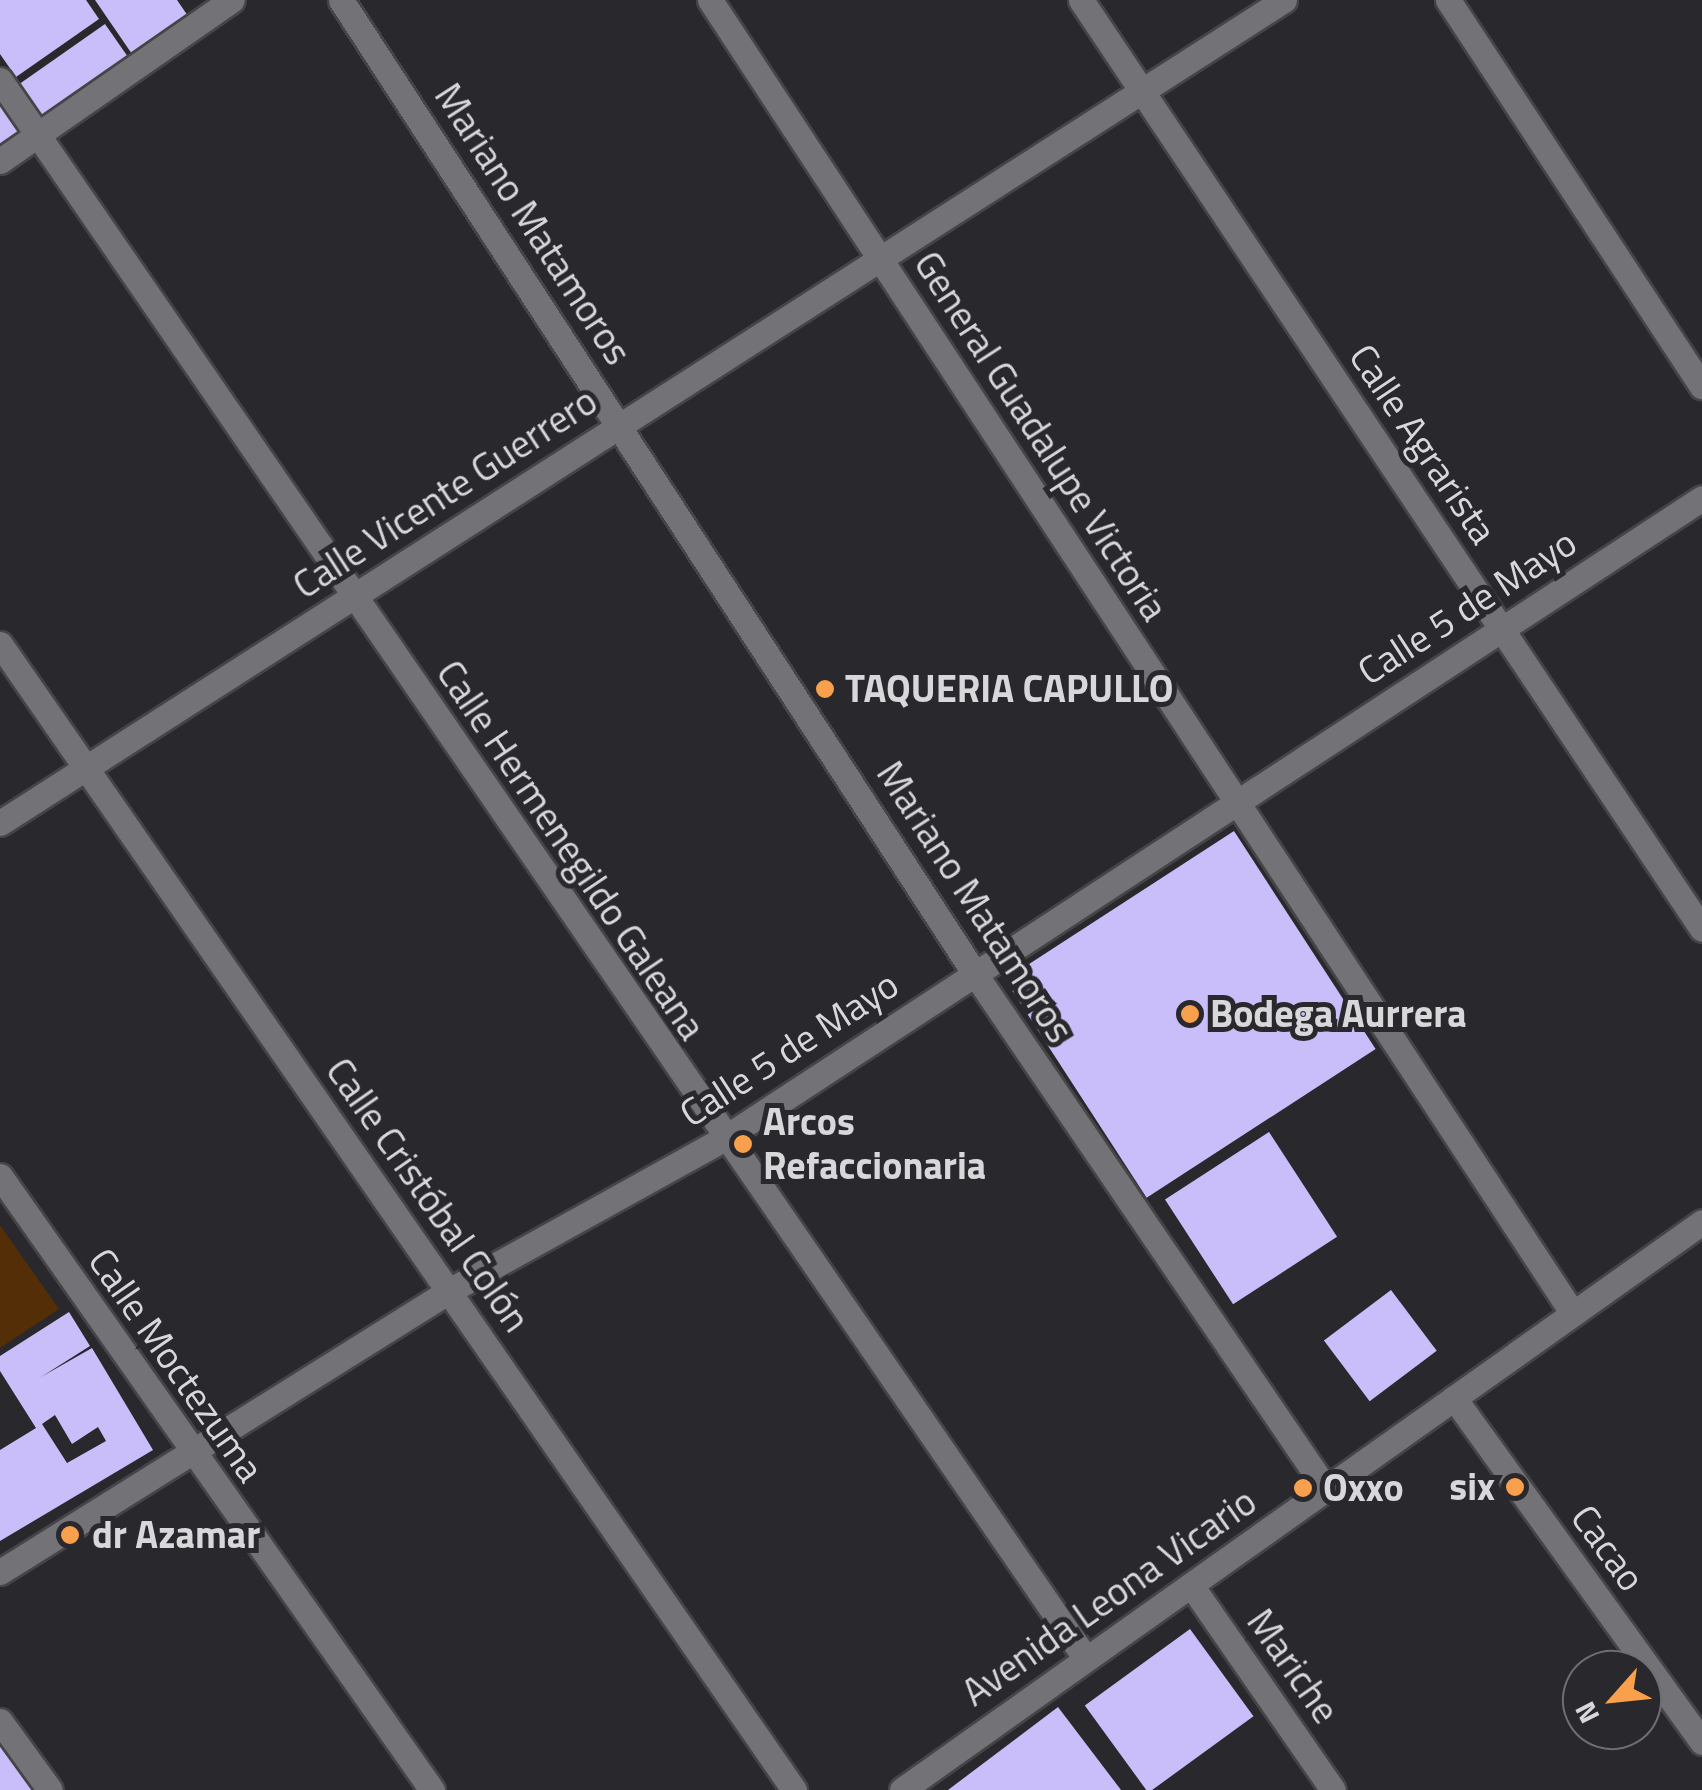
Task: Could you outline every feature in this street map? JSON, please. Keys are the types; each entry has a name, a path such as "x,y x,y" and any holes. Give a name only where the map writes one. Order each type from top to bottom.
{"street":[{"path":"0,161 232,0"},
{"name":"Mariano Matamoros","path":"340,0 975,974 1326,1489"},
{"name":"General Guadalupe Victoria","path":"710,0 1573,1314"},
{"name":"Calle Agrarista","path":"1080,0 1702,929"},
{"name":"Calle Vicente Guerrero","path":"0,822 1284,0"},
{"path":"1448,0 1702,386"},
{"name":"Calle Hermenegildo Galeana","path":"0,80 723,1139 1086,1659"},
{"name":"Calle 5 de Mayo","path":"0,1572 449,1291 723,1139 1702,498"},
{"name":"Calle Cristóbal Colón","path":"0,644 794,1790"},
{"name":"Calle Moctezuma","path":"0,1176 192,1455 432,1790"},
{"name":"Avenida Leona Vicario","path":"916,1786 1086,1659 1702,1222"},
{"name":"Cacao","path":"1454,1398 1702,1742"},
{"name":"Mariche","path":"1190,1585 1334,1790"},
{"path":"0,1722 50,1790"}],"shaded area":[{"path":"0,1225 59,1309 0,1348"}],"building":[{"path":"0,0 86,0 99,19 16,77 0,54"},
{"path":"95,0 177,0 188,16 132,54"},
{"path":"105,24 129,58 43,119 19,84"},
{"path":"0,95 23,131 0,146"},
{"name":"Bodega Aurrera","path":"1234,831 1376,1049 1147,1198 1005,980"},
{"path":"1269,1132 1337,1237 1233,1304 1165,1200"},
{"path":"1391,1290 1437,1351 1370,1401 1324,1341"},
{"path":"69,1312 90,1346 41,1377 92,1348 153,1450 0,1541 0,1450 36,1428 0,1371 0,1356","holes":["55,1415 72,1444 98,1427 106,1441 67,1463 42,1424"]},
{"path":"1190,1629 1253,1716 1152,1790 1146,1790 1085,1705"},
{"path":"1058,1707 1121,1790 948,1790"},
{"path":"0,1739 34,1790 0,1790"}],"place":[{"name":"TAQUERIA CAPULLO","path":"825,689"},
{"name":"Bodega Aurrera","path":"1190,1014"},
{"name":"Arcos Refaccionaria","path":"743,1144"},
{"name":"six","path":"1515,1487"},
{"name":"Oxxo","path":"1303,1488"},
{"name":"dr Azamar","path":"70,1535"}]}
